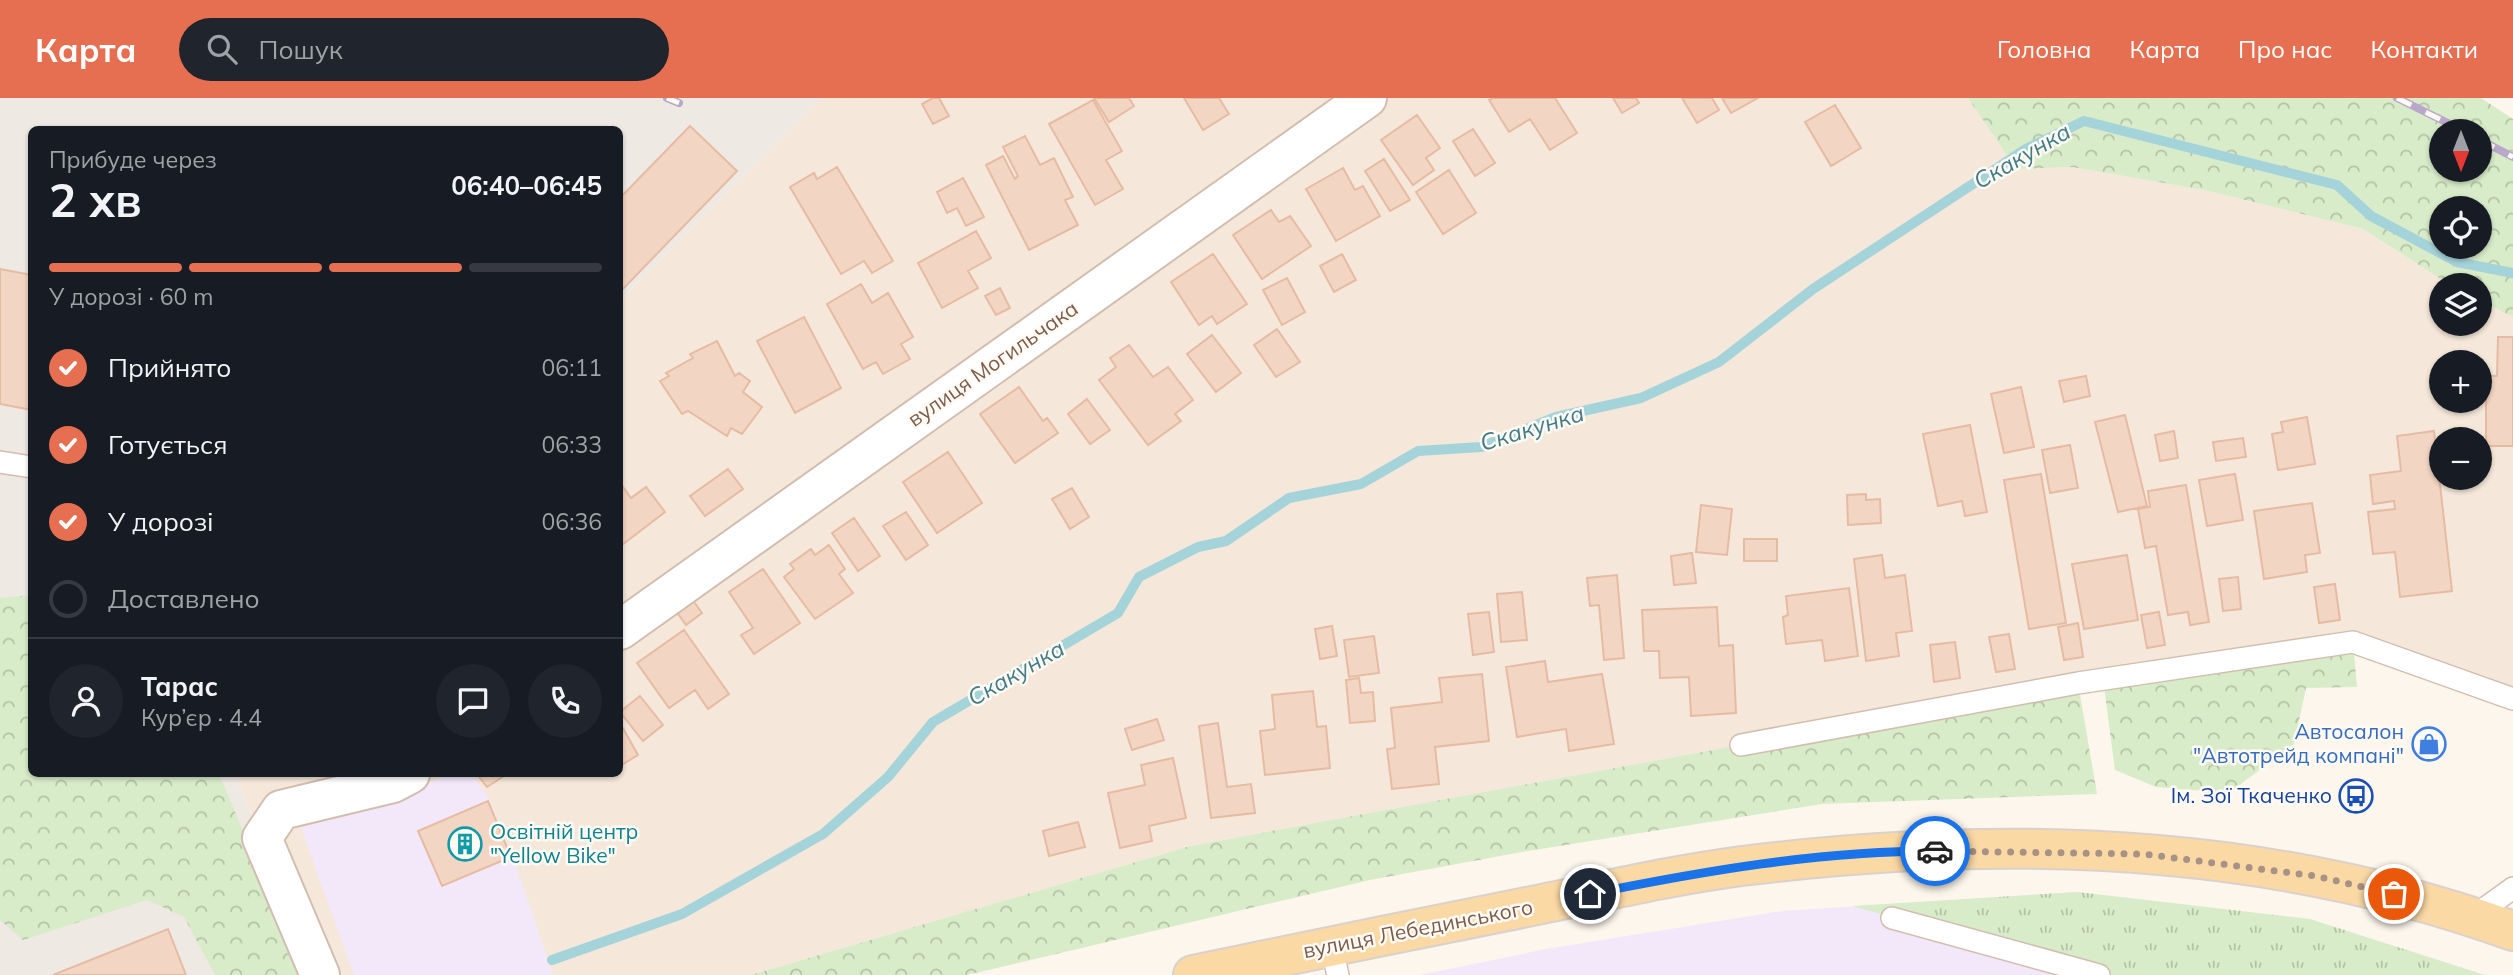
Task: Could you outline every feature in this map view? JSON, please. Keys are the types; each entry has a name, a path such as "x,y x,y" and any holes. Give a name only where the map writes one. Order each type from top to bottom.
{"main road":[{"name":"вулиця Лебединського","path":"1194,975 1334,960 1738,867 1913,851 2084,851 2205,860 2315,876 2474,916 2513,930"}],"street":[{"name":"вулиця Могильчака","path":"623,627 1367,98"},
{"path":"320,975 262,838 281,810 393,783 404,777"}],"lane":[{"path":"0,462 28,466"},
{"path":"1741,745 2078,683 2353,642 2513,699"},
{"path":"2474,916 2513,888"},
{"path":"1892,918 2099,975"}],"shaded area":[{"path":"0,98 821,98 623,297 623,126 28,126 28,777 236,777 315,975 0,975"},
{"path":"821,98 1968,98 2016,169 2072,167 2204,190 2363,229 2431,273 2429,273 2429,336 2492,336 2492,307 2513,317 2513,699 2353,642 1741,745 1190,846 751,975 315,975 236,777 623,777 623,297"},
{"path":"442,777 474,777 489,799 514,860 553,975 354,975 301,828"},
{"path":"2078,892 2149,975 1420,975 1546,949 1782,911"}],"green space":[{"path":"1968,98 2481,98 2513,119 2513,317 2492,307 2492,273 2431,273 2363,229 2204,190 2072,167 2016,169"},
{"path":"28,595 28,777 220,777 304,975 215,975 184,917 147,900 23,940 0,920 0,598"},
{"path":"2353,642 2357,687 2306,688 2294,744 2229,793 2156,787 2115,770 2103,679"},
{"path":"2078,683 2097,794 1822,804 1528,851 1370,880 967,975 751,975 1190,846"},
{"path":"2078,892 2310,919 2485,975 2100,975 1852,906"}],"building":[{"path":"939,98 949,116 933,124 922,104"},
{"path":"1094,98 1129,98 1134,106 1109,122"},
{"path":"1184,98 1219,98 1229,114 1203,130"},
{"path":"1555,98 1577,133 1550,150 1530,119 1509,132 1489,100"},
{"path":"1613,98 1636,98 1639,103 1622,113"},
{"path":"1682,98 1712,98 1719,110 1697,123"},
{"path":"1722,98 1758,98 1731,113"},
{"path":"1093,100 1122,151 1106,160 1123,189 1095,205 1049,124"},
{"path":"1835,105 1861,148 1831,166 1805,122"},
{"path":"1417,115 1440,148 1426,158 1434,170 1413,185 1381,140"},
{"path":"690,126 737,171 623,289 623,195"},
{"path":"1473,129 1495,163 1475,176 1453,141"},
{"path":"1025,136 1040,165 1054,158 1073,197 1065,200 1078,225 1029,250 986,165 1003,156 1015,179 1018,176 1003,147"},
{"path":"1384,159 1410,200 1390,211 1365,171"},
{"path":"837,167 893,261 872,273 864,261 841,274 790,187 814,173 817,179"},
{"path":"1343,168 1355,190 1363,186 1380,216 1336,241 1306,189"},
{"path":"1449,170 1476,213 1443,234 1416,192"},
{"path":"963,178 984,217 966,226 957,208 947,213 937,192"},
{"path":"1271,210 1279,222 1290,216 1311,246 1262,279 1233,235"},
{"path":"976,231 991,258 968,271 978,288 942,308 918,263"},
{"path":"1213,254 1247,304 1217,324 1212,316 1199,325 1171,282"},
{"path":"1342,254 1356,280 1334,292 1320,266"},
{"path":"0,269 28,274 28,409 0,404"},
{"path":"1287,278 1305,312 1282,325 1263,290"},
{"path":"861,284 872,303 888,293 913,337 901,344 910,359 883,374 876,362 863,369 827,304"},
{"path":"1000,288 1010,308 996,315 985,296"},
{"path":"804,317 841,388 795,413 757,341"},
{"path":"1277,329 1300,362 1276,377 1254,345"},
{"path":"1212,335 1241,373 1216,392 1187,354"},
{"path":"2498,337 2513,337 2513,446 2492,446 2492,427 2486,427 2486,413 2492,413 2492,376 2497,376"},
{"path":"717,341 735,376 739,373 750,381 743,392 762,407 742,434 731,428 727,436 688,411 682,414 660,381 669,376 666,373 693,358 690,354"},
{"path":"1129,345 1153,377 1168,367 1193,400 1175,414 1181,421 1148,445 1099,380 1116,367 1110,358"},
{"path":"2086,376 2090,396 2064,402 2059,381"},
{"path":"1019,387 1043,421 1047,418 1058,433 1015,463 980,414"},
{"path":"2021,387 2034,447 2004,453 1991,394"},
{"path":"1087,399 1110,430 1090,444 1068,414"},
{"path":"2125,415 2147,506 2118,512 2095,422"},
{"path":"2307,417 2315,464 2278,470 2272,434 2283,432 2281,422"},
{"path":"1970,425 1987,512 1965,516 1962,501 1938,506 1923,434"},
{"path":"2174,431 2178,458 2160,461 2155,435"},
{"path":"2429,432 2429,490 2441,490 2452,591 2400,597 2395,552 2373,554 2368,512 2395,509 2394,501 2373,504 2370,475 2401,471 2397,436"},
{"path":"2243,438 2246,457 2216,461 2213,442"},
{"path":"2070,445 2078,488 2050,493 2042,450"},
{"path":"948,452 982,503 937,533 903,482"},
{"path":"728,469 743,489 705,516 690,496"},
{"path":"2041,474 2066,623 2029,629 2004,480"},
{"path":"2235,474 2243,520 2207,526 2199,480"},
{"path":"2186,485 2209,622 2190,625 2188,612 2168,615 2156,546 2145,548 2138,509 2150,507 2148,491"},
{"path":"623,487 631,498 646,487 665,512 623,544"},
{"path":"1072,488 1089,517 1070,529 1052,499"},
{"path":"1866,494 1866,500 1880,499 1881,523 1848,525 1847,495"},
{"path":"2312,503 2320,553 2305,555 2307,572 2264,579 2254,511"},
{"path":"1701,505 1732,509 1727,555 1696,552"},
{"path":"906,512 928,545 906,560 883,526"},
{"path":"854,518 880,556 858,571 832,533"},
{"path":"1744,539 1777,539 1777,561 1744,561"},
{"path":"829,545 845,569 839,574 853,593 815,619 784,577 794,569 790,564 811,549 815,555"},
{"path":"1692,553 1696,583 1674,585 1671,556"},
{"path":"1882,555 1885,578 1905,575 1912,631 1896,633 1899,656 1866,661 1854,559"},
{"path":"2127,555 2138,620 2084,629 2072,564"},
{"path":"763,569 800,623 754,654 741,635 753,628 729,592"},
{"path":"1617,575 1624,658 1604,660 1599,605 1590,606 1587,578"},
{"path":"2238,577 2241,609 2223,611 2219,579"},
{"path":"2335,584 2340,620 2319,623 2314,587"},
{"path":"1849,588 1858,656 1825,661 1822,640 1786,644 1783,617 1788,615 1786,596"},
{"path":"687,592 702,613 686,625 671,604"},
{"path":"1522,592 1527,640 1501,642 1497,594"},
{"path":"1717,607 1719,646 1733,645 1736,713 1691,716 1689,677 1660,678 1659,651 1644,651 1642,610"},
{"path":"1489,612 1494,652 1473,655 1468,614"},
{"path":"2159,612 2165,645 2147,648 2141,615"},
{"path":"2078,623 2083,657 2064,660 2058,627"},
{"path":"1332,626 1337,656 1320,659 1315,629"},
{"path":"684,630 729,694 708,709 695,690 669,708 637,663"},
{"path":"2009,634 2015,669 1996,672 1989,637"},
{"path":"1374,636 1379,673 1349,677 1344,640"},
{"path":"1955,642 1960,678 1934,682 1930,645"},
{"path":"1545,661 1548,682 1602,674 1614,744 1569,751 1566,729 1517,737 1506,667"},
{"path":"1482,674 1489,741 1435,747 1439,784 1392,789 1387,749 1395,748 1391,708 1442,702 1439,678"},
{"path":"1359,678 1361,693 1373,692 1375,721 1350,723 1346,680"},
{"path":"1313,691 1317,727 1326,726 1330,768 1265,775 1260,731 1275,729 1272,695"},
{"path":"640,696 663,725 643,741 623,716 623,710"},
{"path":"1157,719 1164,740 1132,750 1125,729"},
{"path":"1218,723 1227,787 1251,784 1255,813 1211,818 1199,726"},
{"path":"623,728 638,755 623,764"},
{"path":"1173,758 1186,818 1149,826 1152,841 1120,848 1108,793 1145,785 1141,765"},
{"path":"479,777 502,777 487,787"},
{"name":"Освітній центр \"Yellow Bike\"","path":"488,801 511,857 442,886 418,831"},
{"path":"1078,822 1085,847 1049,856 1043,831"},
{"path":"168,929 186,975 53,975"}],"waterway":[{"name":"Скакунка","path":"552,960 682,914 823,834 888,777 933,722 1118,613 1139,577 1198,547 1226,541 1289,498 1361,484 1418,451 1481,447 1556,417 1641,398 1719,362 1813,289 2026,149 2084,121 2337,185 2371,216 2457,262 2513,273"}],"railway":[{"path":"667,98 679,103"},
{"path":"2397,98 2440,119"},
{"path":"2492,146 2513,157"}],"way so far":[{"path":"1935,851 2084,851 2144,854 2315,876 2394,894"}],"place":[{"name":"Автосалон \"Автотрейд компані\"","path":"2429,744"},
{"name":"Ім. Зої Ткаченко","path":"2356,796"},
{"name":"Освітній центр \"Yellow Bike\"","path":"465,844"}],"route":[{"path":"1590,894 1738,867 1835,856 1935,851"}]}
